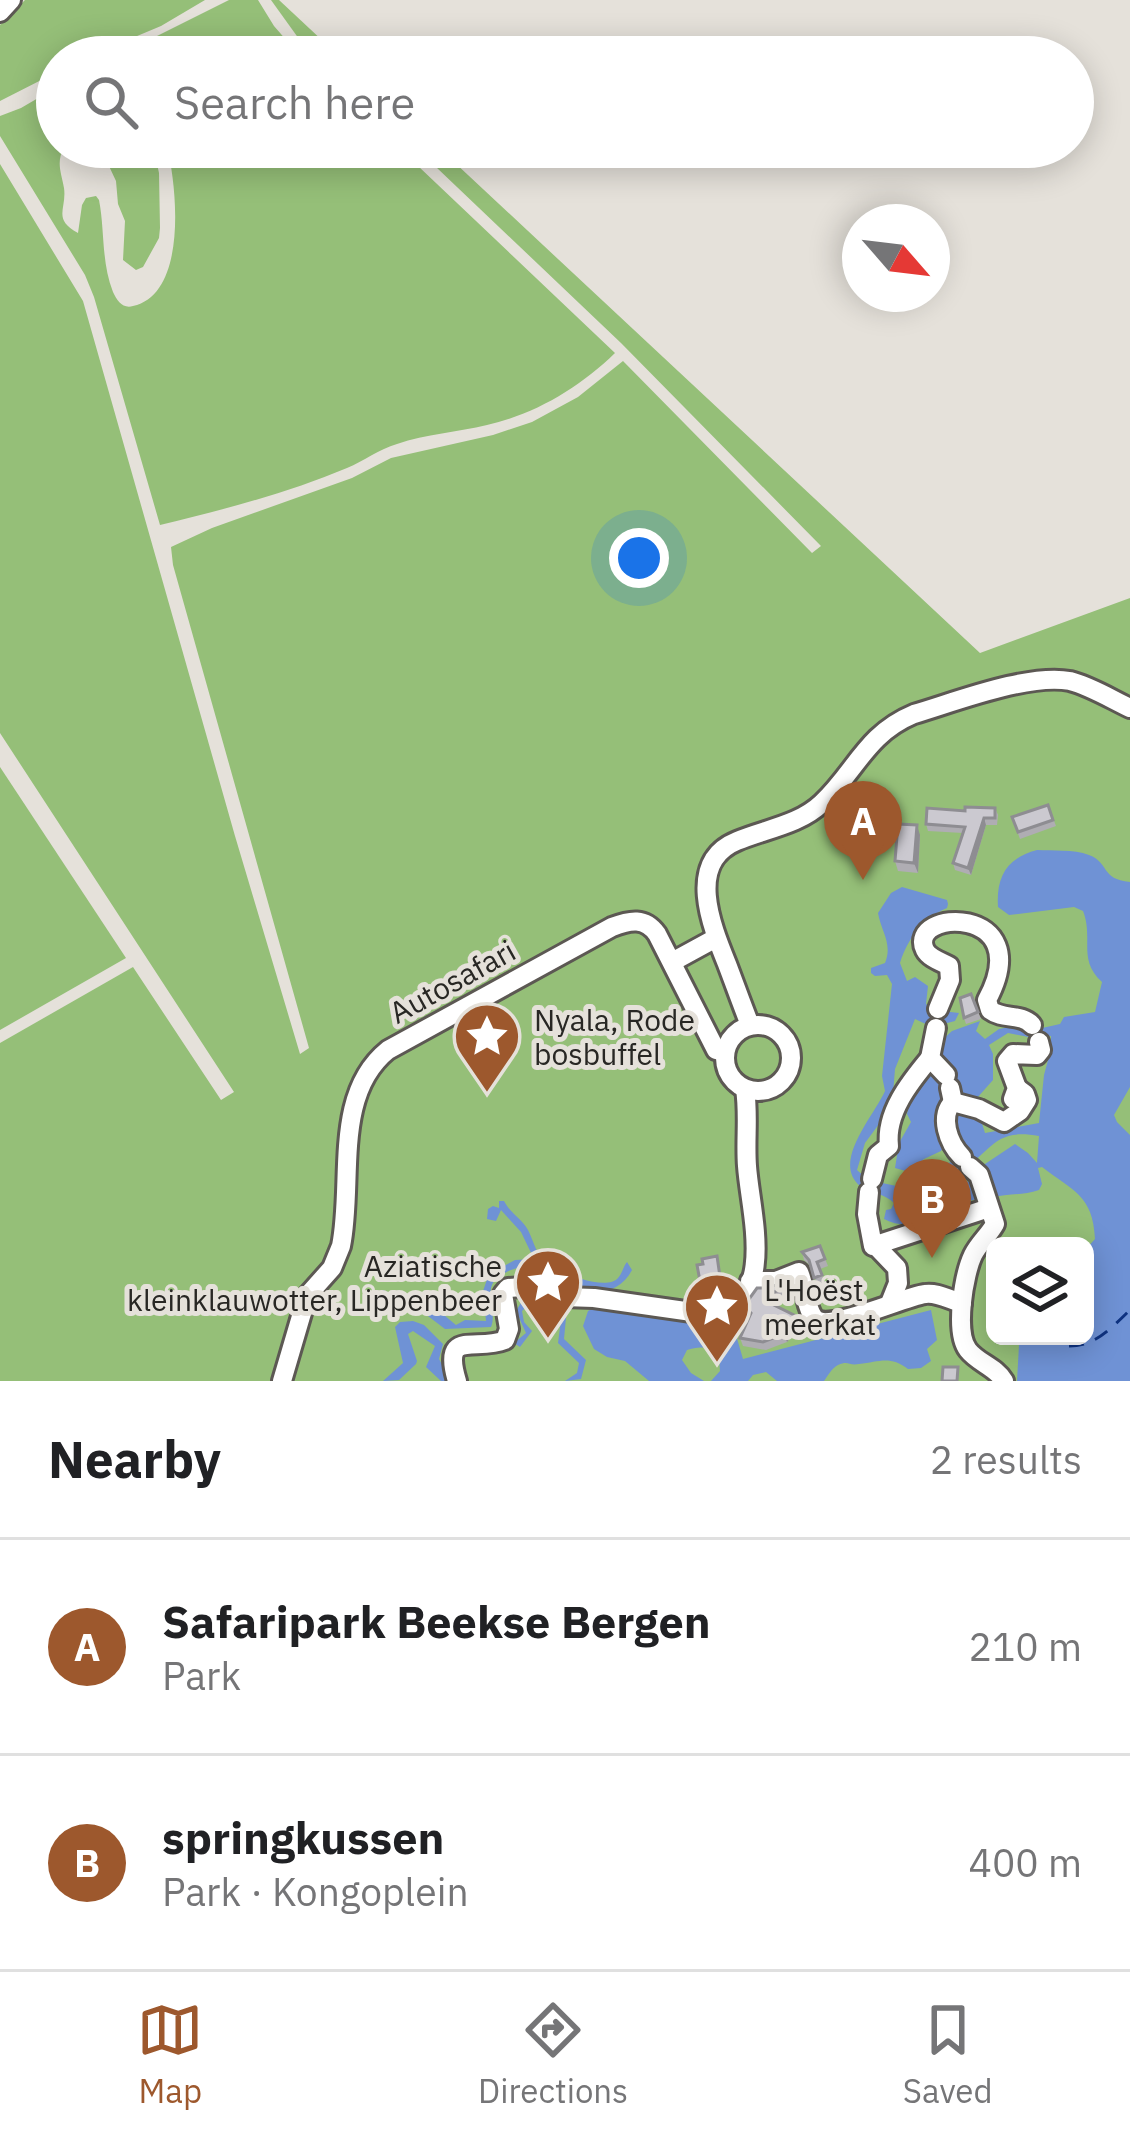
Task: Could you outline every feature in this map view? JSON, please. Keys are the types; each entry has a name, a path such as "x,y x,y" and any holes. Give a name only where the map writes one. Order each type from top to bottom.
{"street":[{"path":"0,12 11,0"},
{"path":"750,1025 713,930 707,880 718,854 817,807 874,739 899,720 1049,679 1080,684 1130,708"},
{"path":"890,1303 898,1283 897,1268 873,1246 867,1214 870,1185 878,1155 889,1146 896,1109 930,1058 950,980 949,966 928,955 924,939 938,925 959,920 982,929 994,941 998,965 987,1000 990,1010 1027,1019 1041,1050 1037,1055 1009,1057 1017,1088 1027,1100 1021,1111 998,1121 950,1088 930,1058"},
{"name":"Autosafari","path":"282,1381 307,1296 332,1268 341,1246 355,1101 369,1068 388,1050 613,927 644,922 656,931 669,954"},
{"path":"713,930 669,954 716,1050 725,1052"},
{"path":"750,1025 768,1026 789,1046 791,1061 776,1086 762,1091 745,1089 729,1076 725,1052 734,1034 750,1025"},
{"path":"950,1088 944,1120 952,1146 979,1175 995,1224 974,1253 962,1304 961,1333 965,1346 1004,1381"},
{"path":"458,1381 451,1362 456,1349 506,1339 509,1329 503,1294 508,1288 538,1286 564,1297 720,1316 738,1303 750,1281 758,1235 749,1198 745,1089"},
{"path":"875,1245 989,1208"},
{"path":"750,1281 776,1281 799,1272 811,1313 823,1324 932,1293 962,1304"}],"green space":[{"path":"25,0 205,0 137,36 36,36 36,83 0,101 0,25"},
{"path":"229,0 258,0 283,36 157,36"},
{"path":"271,0 279,0 318,36 297,36"},
{"path":"36,99 36,168 61,168 65,223 78,233 86,198 99,200 109,280 123,305 133,306 151,297 171,261 175,211 171,168 420,168 615,353 572,388 523,414 390,446 302,485 160,525 85,275 0,136 0,116"},
{"path":"0,164 83,301 300,1054 309,1048 171,547 352,478 391,458 532,422 578,397 623,361 812,553 821,546 621,343 437,168 460,168 980,653 1130,598 1130,1381 0,1381 0,1043 133,967 221,1100 234,1092 0,733"},
{"path":"110,168 158,168 159,238 143,267 136,270 123,260 125,221"},
{"path":"0,767 126,958 0,1030"}],"water":[{"path":"1037,850 1089,855 1114,878 1130,882 1130,1087 1114,1115 1130,1135 1130,1381 1017,1381 1019,1345 1094,1345 1095,1239 1086,1203 1042,1167 1038,1168 1039,1190 990,1198 981,1171 1015,1144 1037,1163 1039,1136 1011,1135 993,1144 958,1170 961,1179 974,1184 977,1199 948,1205 915,1223 884,1219 894,1203 860,1186 852,1176 852,1152 885,1091 882,1076 892,984 887,975 871,973 887,956 878,913 891,893 902,887 947,900 947,908 918,930 900,963 907,981 915,977 928,986 926,1004 934,1010 959,1013 955,1021 932,1027 915,1019 895,1069 885,1116 865,1143 857,1170 868,1180 906,1188 906,1203 928,1204 946,1196 946,1191 941,1186 917,1185 915,1178 971,1149 959,1141 950,1110 980,1117 985,1133 1039,1123 1051,1036 1008,1033 989,1045 993,1080 977,1098 970,1101 944,1089 946,1143 941,1151 909,1172 895,1168 899,1143 911,1122 907,1114 916,1086 952,1069 940,1055 940,1042 952,1031 980,1021 976,1031 985,1039 999,1029 1015,1026 1029,1031 1060,1024 1064,1017 1095,1012 1102,982 1090,965 1083,911 1074,907 1009,915 998,907 999,886 1018,858"},
{"path":"499,1201 525,1226 540,1256 553,1267 603,1283 618,1278 627,1262 632,1270 614,1288 591,1292 529,1267 511,1270 492,1286 491,1327 445,1329 424,1313 380,1295 383,1290 433,1306 456,1325 465,1320 486,1321 483,1291 489,1274 515,1260 534,1259 521,1232 501,1210 496,1221 487,1219 488,1209 499,1208"},
{"path":"540,1295 566,1318 564,1339 586,1360 581,1379 565,1381 577,1373 579,1363 558,1343 561,1320 557,1315 550,1317 539,1300 522,1311 532,1331 520,1347 514,1343 526,1333 516,1311 525,1296"},
{"path":"594,1308 703,1319 736,1335 743,1359 931,1310 937,1340 927,1349 931,1361 921,1368 908,1369 890,1361 844,1363 824,1381 777,1381 766,1372 748,1381 711,1381 720,1371 719,1357 696,1348 687,1350 682,1360 704,1381 649,1381 625,1361 594,1349 583,1326"},
{"path":"413,1321 443,1344 439,1359 451,1381 441,1381 426,1367 435,1346 413,1331 408,1334 416,1364 399,1380 383,1381 403,1363 395,1327"}],"building":[{"path":"1048,805 1053,820 1018,832 1012,817"},
{"path":"965,807 995,808 995,818 984,818 968,868 953,863 965,827 926,824 927,808 965,811"},
{"path":"898,824 917,825 914,863 895,861"},
{"path":"971,994 978,1012 964,1018 960,998"},
{"path":"820,1246 825,1259 817,1262 822,1275 814,1278 802,1252"},
{"path":"717,1256 720,1277 700,1281 697,1265"},
{"path":"787,1282 788,1286 774,1292 774,1305 798,1317 784,1334 763,1342 740,1338 751,1313 744,1306 757,1288"},
{"path":"943,1367 958,1367 957,1381 942,1381"}],"ferry route":[{"path":"1069,1346 1095,1339 1130,1310"}],"place":[{"name":"Safaripark Beekse Bergen","path":"863,880"},
{"name":"Nyala, Rode bosbuffel","path":"487,1095"},
{"name":"springkussen","path":"932,1258"},
{"name":"Aziatische kleinklauwotter, Lippenbeer","path":"548,1341"},
{"name":"L'Hoëst meerkat","path":"717,1365"}]}
